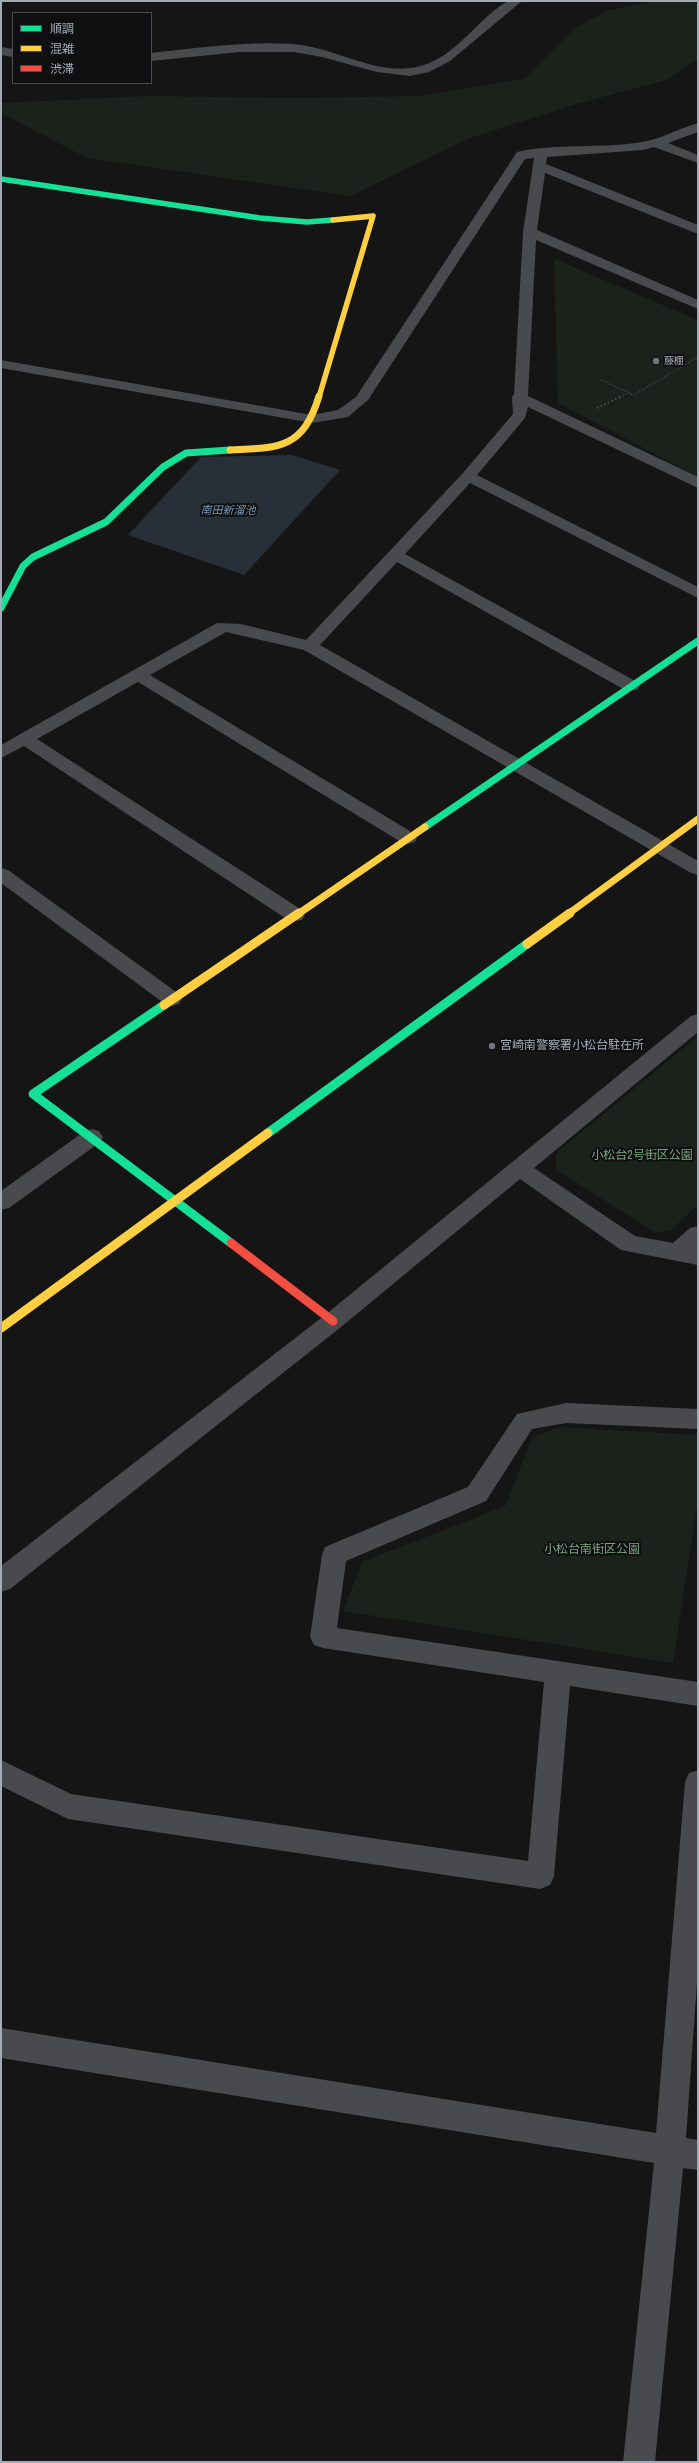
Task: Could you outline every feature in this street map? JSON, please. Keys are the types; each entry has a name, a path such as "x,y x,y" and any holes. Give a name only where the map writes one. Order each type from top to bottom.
{"street":[{"path":"152,57 252,48 296,48 393,71 424,70 442,62 504,8 516,1"},
{"path":"1,51 12,53"},
{"path":"540,159 643,146 698,127"},
{"path":"655,143 698,159"},
{"path":"1,364 312,419 343,414 360,400 521,155 540,159 698,230"},
{"path":"310,646 468,476 520,414 530,232 540,159"},
{"path":"1,179 260,218 307,222 373,216 312,419 295,439 270,448 186,453 163,467 106,522 33,557 23,566 1,608"},
{"path":"530,232 698,305"},
{"path":"520,396 698,483"},
{"path":"468,476 698,593"},
{"path":"395,555 631,686"},
{"path":"1,752 223,627 241,629 310,646 698,869"},
{"path":"333,1322 174,1201 92,1136 33,1094 698,641"},
{"path":"138,675 408,838"},
{"path":"25,739 295,915"},
{"path":"1,1328 661,848 698,819"},
{"path":"1,874 172,999"},
{"path":"1,1581 333,1322 698,1021"},
{"path":"1,1202 92,1136"},
{"path":"519,1168 629,1244 698,1256"},
{"path":"676,1253 698,1234"},
{"path":"698,1419 566,1414 525,1421 477,1494 334,1555 322,1637 558,1675 698,1694"},
{"path":"1,1772 68,1806 540,1876 558,1675"},
{"path":"639,2462 684,2152 698,1782"},
{"path":"1,2043 684,2152"}],"path":[{"path":"601,380 634,395 698,357"},
{"path":"600,408 629,393"}],"green space":[{"path":"654,1 698,1 698,59 667,80 576,104 470,138 350,196 87,158 1,113 1,103 149,96 293,98 418,96 524,79 575,28 606,11"},
{"path":"554,259 698,320 698,477 558,403"},
{"name":"小松台2号街区公園","path":"698,1036 698,1205 671,1230 655,1233 556,1169 556,1153"},
{"name":"小松台南街区公園","path":"560,1427 698,1435 698,1499 673,1663 343,1611 362,1562 505,1506 532,1438"}],"water":[{"name":"南田新溜池","path":"292,455 340,470 244,575 128,535 201,457"}],"traffic: fast":[{"path":"1,179 260,218 307,222 333,220"},
{"path":"1,608 23,566 33,557 106,522 163,467 186,453 230,450"},
{"path":"425,827 698,641"},
{"path":"268,1133 527,944"},
{"path":"164,1005 33,1094 231,1243"}],"traffic: slow":[{"path":"230,450 271,448 295,439 312,419 373,216 333,220"},
{"path":"527,944 698,819"},
{"path":"164,1005 425,827"},
{"path":"1,1328 268,1133"}],"traffic: jam":[{"path":"231,1243 333,1321"}],"place":[{"name":"藤棚","path":"656,361"},
{"name":"宮崎南警察署小松台駐在所","path":"492,1046"}]}
